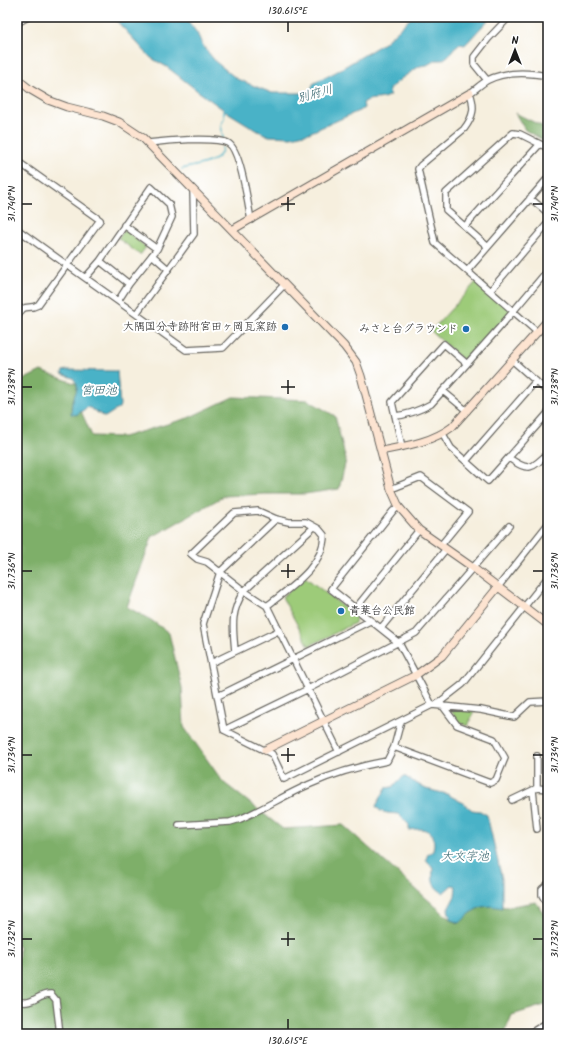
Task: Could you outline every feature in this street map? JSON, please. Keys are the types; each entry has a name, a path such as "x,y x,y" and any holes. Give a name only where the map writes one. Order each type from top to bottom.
{"street":[{"path":"17,23 28,17"},
{"path":"487,80 474,64 474,57 508,17"},
{"path":"232,230 470,93 487,80 515,73 548,76"},
{"path":"17,79 31,90 48,100 119,122 143,138 344,346 356,362 391,489 399,507 419,530 472,567 548,625"},
{"path":"470,93 473,102 473,113 470,121 464,129 418,169 433,238 435,243 537,332"},
{"path":"488,246 446,210 446,193 513,133 520,134 548,148"},
{"path":"148,144 163,141 209,139 228,143 233,149 240,164 251,220"},
{"path":"465,226 540,144"},
{"path":"17,161 100,220 38,305 23,308 17,318"},
{"path":"467,271 548,178"},
{"path":"86,277 100,260 151,187 169,204 172,217 157,249 129,284 118,301"},
{"path":"136,314 194,234 193,190"},
{"path":"530,198 548,213"},
{"path":"490,291 548,223"},
{"path":"124,225 157,249"},
{"path":"17,229 186,350 223,348 284,285"},
{"path":"152,255 168,268"},
{"path":"100,260 129,284"},
{"path":"395,416 418,410 431,404 513,312 548,270"},
{"path":"381,451 430,440 443,434 467,411 547,322"},
{"path":"402,446 392,402 444,344 466,363"},
{"path":"512,360 548,392"},
{"path":"466,461 536,382"},
{"path":"443,391 467,411"},
{"path":"443,434 451,448 488,481 548,413"},
{"path":"509,458 520,466 531,467 537,464 548,452"},
{"path":"381,628 468,512 421,477 391,489"},
{"path":"394,747 490,783 496,780 505,758 494,739 457,725 437,705 416,675 399,643 330,589 393,511 399,507"},
{"path":"267,606 312,567 324,542 324,535 306,522 289,522 276,519 258,510 234,513 191,554 197,559 207,562 244,591 267,606 339,752"},
{"path":"224,730 203,624 220,572 276,519"},
{"path":"265,750 416,675 442,656 548,524"},
{"path":"224,730 308,689 416,633 509,526"},
{"path":"235,651 232,619 235,607 244,591 314,527"},
{"path":"355,609 419,530"},
{"path":"224,730 272,754 284,779 401,721 437,705 463,684 548,577"},
{"path":"218,696 370,620"},
{"path":"211,663 278,631"},
{"path":"437,705 481,710 514,717 530,702 548,701"},
{"path":"179,825 230,822 240,819 326,777 362,766 387,761 394,747 401,721"},
{"path":"537,756 535,789 537,828"},
{"path":"512,800 535,789 548,789"},
{"path":"548,884 542,889 542,895 548,905"},
{"path":"17,1001 31,1002 45,993 51,994 56,1000 60,1034"},
{"path":"529,1034 548,1022"}],"green space":[{"path":"515,113 548,129 548,143 525,130"},
{"path":"125,230 146,247 140,255 118,238"},
{"name":"みさと台グラウンド","path":"478,280 513,312 466,363 431,331"},
{"path":"41,371 77,384 77,389 71,408 76,415 81,411 92,436 123,437 188,418 233,397 308,400 335,416 346,460 339,489 305,494 224,496 152,537 127,607 151,620 169,633 182,688 184,727 223,782 283,829 343,825 451,920 459,923 474,910 489,905 506,907 536,902 548,920 548,1004 512,1015 504,1034 17,1034 17,958 19,957 19,947 17,946 17,383"},
{"path":"305,577 356,616 355,623 309,646 282,597"},
{"path":"450,709 474,711 468,726 459,723"}],"water":[{"name":"別府川","path":"113,17 185,17 197,33 203,46 216,62 237,79 272,93 306,93 311,90 313,84 319,80 334,73 384,43 412,17 491,17 465,45 459,44 442,60 436,60 427,65 420,66 402,78 389,89 390,95 366,101 363,103 364,108 361,110 309,133 291,137 269,136 224,110 167,67 151,58"},
{"name":"宮田池","path":"63,371 117,371 119,408 105,417 88,407 76,415 71,414 77,384 73,378 62,374"},
{"name":"大文字池","path":"404,776 426,789 447,794 465,804 472,810 480,811 487,815 502,879 502,908 488,906 478,908 460,923 451,920 448,909 455,896 456,886 452,885 443,893 435,886 433,869 426,859 428,854 433,851 433,835 424,830 409,830 409,825 398,814 383,812 376,806 386,788 392,787"}],"waterway":[{"path":"223,138 221,125 224,118 224,110"},
{"path":"182,169 213,161 221,153 222,148"}],"place":[{"name":"大隅国分寺跡附宮田ヶ岡瓦窯跡","path":"285,327"},
{"name":"みさと台グラウンド","path":"466,329"},
{"name":"青葉台公民館","path":"341,611"}]}
